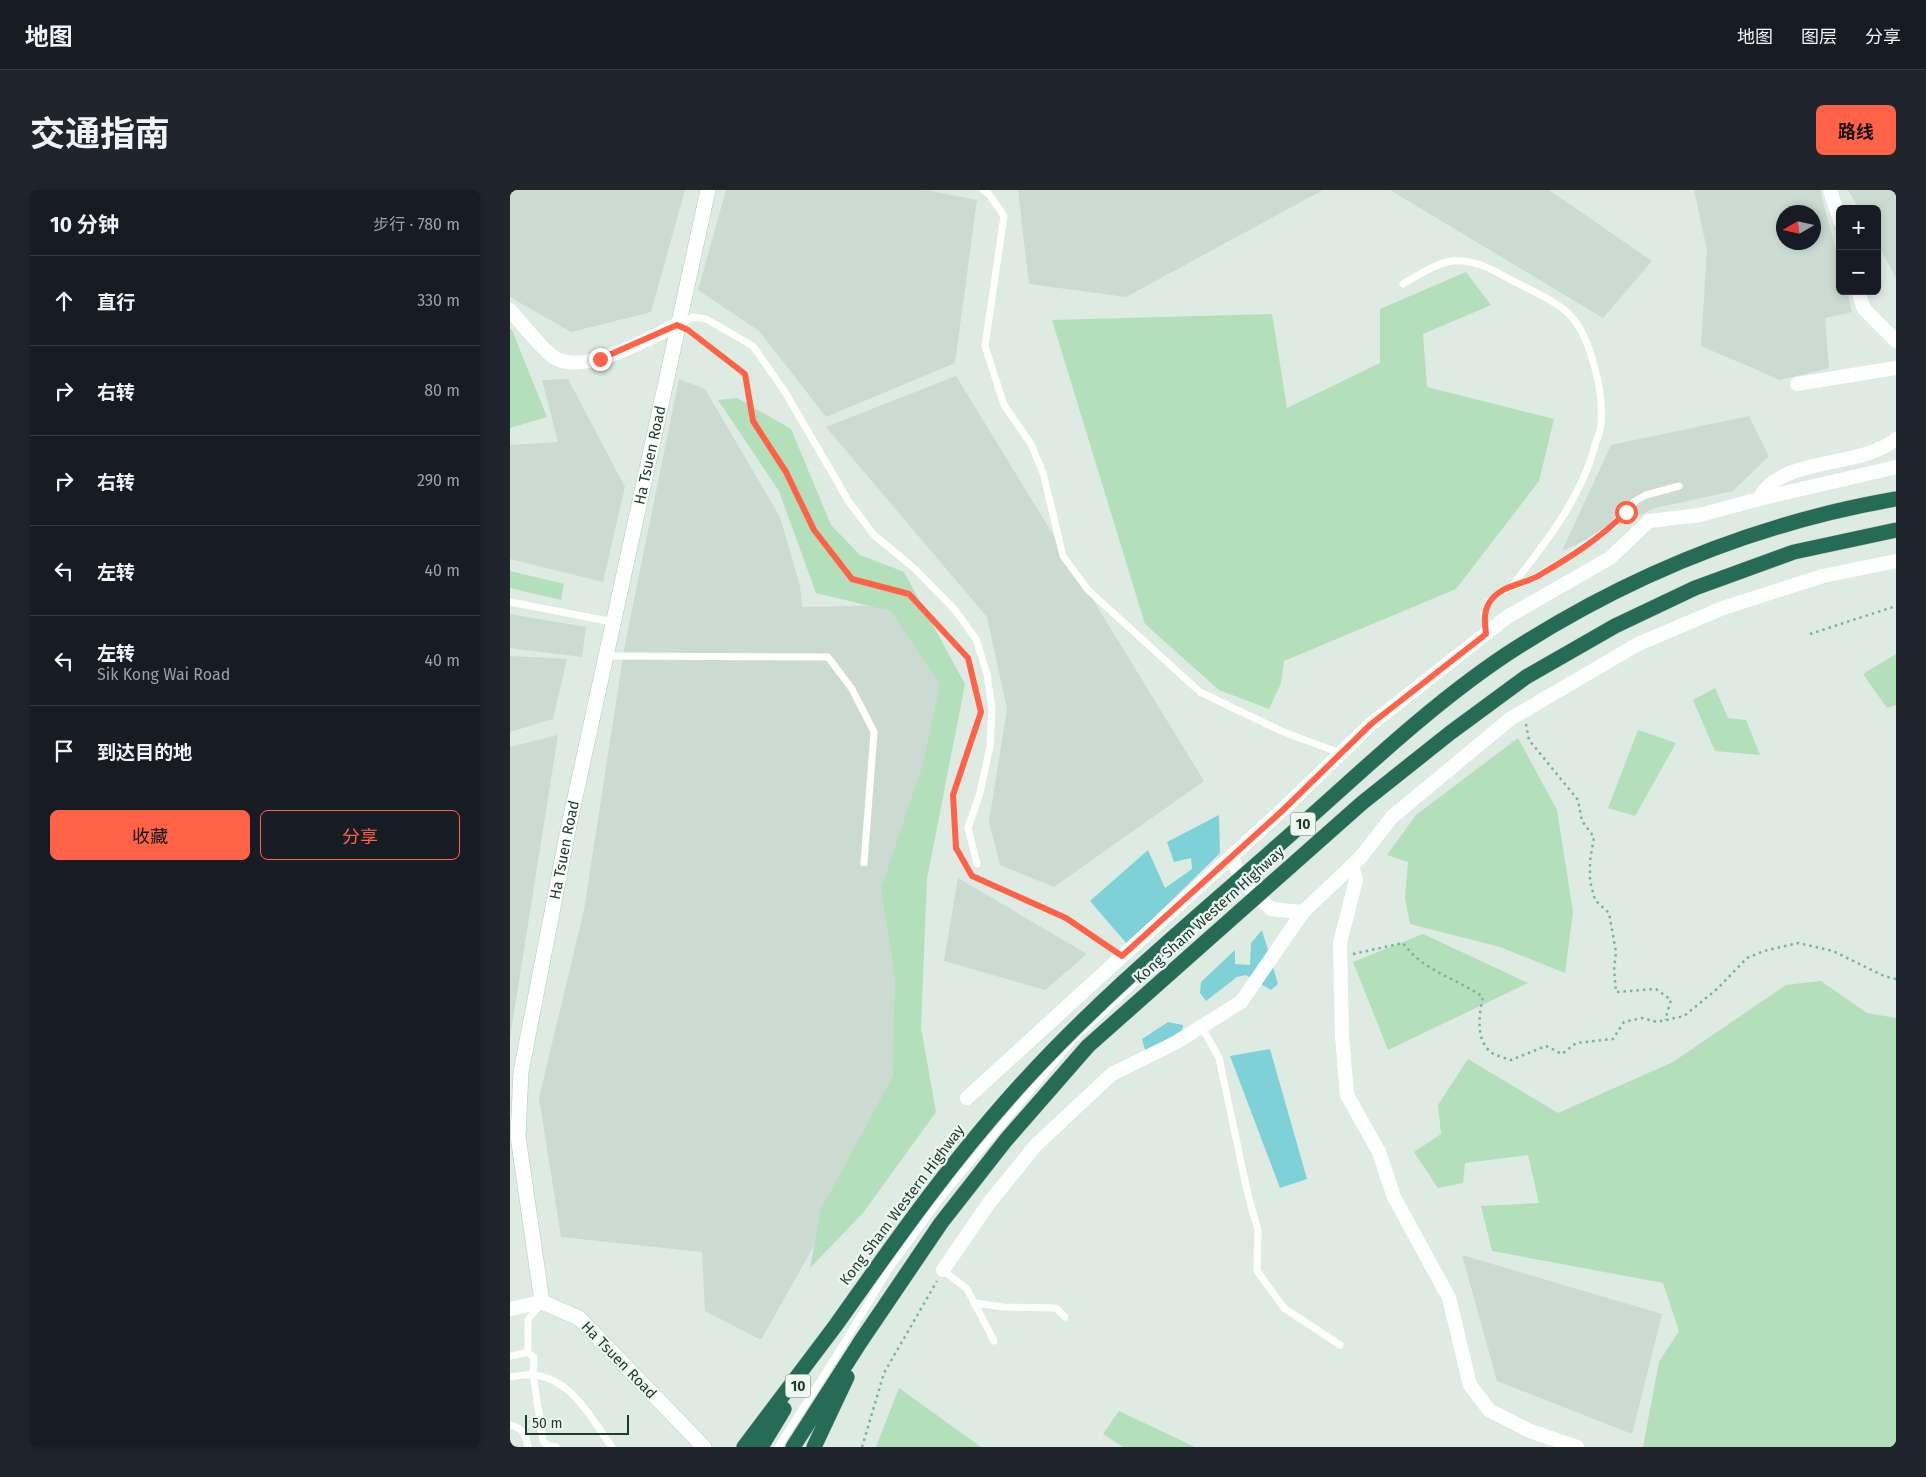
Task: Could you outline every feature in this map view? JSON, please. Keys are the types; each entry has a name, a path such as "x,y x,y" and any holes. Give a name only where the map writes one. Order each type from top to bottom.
{"highway":[{"name":"Kong Sham Western Highway","path":"761,1447 836,1325 924,1200 1021,1084 1068,1034 1170,940 1403,736 1457,691 1506,655 1589,605 1684,560 1790,523 1896,499"},
{"name":"Kong Sham Western Highway","path":"793,1447 861,1341 941,1223 1006,1140 1088,1046 1362,803 1450,732 1526,677 1615,626 1695,588 1794,552 1896,530"},
{"path":"744,1447 836,1325"},
{"path":"814,1447 861,1341"}],"street":[{"name":"Ha Tsuen Road","path":"704,1447 579,1318 542,1302 518,1136 521,1072 569,825 708,190"},
{"path":"1830,190 1836,209"},
{"path":"1859,295 1864,309 1896,341"},
{"path":"510,310 554,358 583,364 677,325"},
{"path":"1797,384 1896,368"},
{"path":"1759,499 1764,488 1792,473 1855,459 1886,447 1896,439"},
{"path":"967,1098 1282,811 1371,724 1507,617 1610,558 1649,521 1700,515 1759,499 1896,467"},
{"path":"943,1270 989,1203 1036,1144 1112,1074 1202,1027 1241,1002 1303,912 1352,865 1392,817 1510,719 1638,644 1723,608 1823,576 1896,561"},
{"path":"1231,857 1244,883 1271,909 1303,912"},
{"path":"1352,865 1356,880 1340,943 1342,1036 1347,1095 1379,1152 1394,1197 1449,1298 1470,1385 1489,1410 1530,1431 1577,1447"},
{"path":"510,1309 542,1302"}],"lane":[{"path":"983,190 1004,216 985,346 1004,406 1031,444 1043,473 1063,556 1088,590 1200,692 1281,731 1340,753"},
{"path":"1402,284 1447,262 1476,263 1522,286 1570,315 1590,349 1601,406 1601,424 1588,471 1576,496 1561,520 1513,585"},
{"path":"677,325 693,317 706,319 753,346 785,392 849,502 874,535 915,569 955,610 976,639 987,674 992,709 990,746 980,793 968,828 977,864"},
{"path":"1486,634 1484,614 1489,602 1502,591 1536,577 1610,528 1635,501 1646,495 1680,486"},
{"path":"510,602 613,622"},
{"path":"606,656 828,657 852,689 874,732 864,862"},
{"path":"778,1447 889,1269 944,1194 1074,1039 1244,883"},
{"path":"1202,1027 1219,1058 1248,1195 1258,1230 1257,1271 1284,1308 1340,1345"},
{"path":"943,1270 967,1289 994,1341"},
{"path":"542,1302 528,1320 526,1333 528,1352 534,1358 533,1374 543,1441 548,1446 556,1447"},
{"path":"976,1304 1003,1307 1056,1308 1065,1317"},
{"path":"510,1356 528,1352"},
{"path":"510,1377 533,1374 556,1381 573,1394 612,1447"},
{"path":"510,1425 522,1430 526,1436 528,1447"}],"path":[{"path":"677,325 688,330 745,374 753,421 786,472 814,530 852,579 909,594 968,658 981,712 953,795 956,848 972,876 1066,918 1122,956"},
{"path":"1810,634 1896,606"},
{"path":"1524,711 1529,740 1578,800 1582,821 1594,837 1590,860 1590,882 1595,900 1608,913 1616,952 1614,970 1616,992 1656,988 1671,1000 1665,1020"},
{"path":"1340,957 1403,943 1413,957 1432,970 1464,984 1483,997 1479,1014 1481,1036 1491,1052 1511,1060 1546,1046 1562,1054 1576,1042 1613,1039 1624,1022 1642,1018 1657,1022 1684,1016 1717,989 1747,958 1764,951 1798,943 1833,951 1884,976 1896,979"},
{"path":"862,1447 884,1373 943,1270"}],"shaded area":[{"path":"510,190 685,190 651,312 571,332 510,297"},
{"path":"726,190 925,190 977,200 955,363 826,417 759,331 698,290"},
{"path":"1018,190 1323,190 1126,297 1029,284"},
{"path":"1390,190 1549,190 1652,261 1603,318"},
{"path":"1694,190 1820,190 1836,250 1836,295 1848,295 1852,312 1825,318 1829,368 1780,380 1701,346 1707,250"},
{"path":"1848,190 1896,190 1896,278 1881,250 1881,205 1857,205"},
{"path":"956,376 1204,781 1054,887 1000,865 989,822 1007,709 987,617 826,427"},
{"path":"568,379 625,487 603,582 510,559 510,445 558,442 542,380"},
{"path":"679,379 705,389 780,517 800,586 802,607 903,605 952,695 922,861 902,1089 761,1340 705,1311 702,1252 561,1237 539,1098 584,910 625,644"},
{"path":"1749,416 1769,456 1733,491 1655,508 1562,551 1611,445"},
{"path":"510,614 586,627 582,657 510,648"},
{"path":"510,656 567,659 553,719 510,732"},
{"path":"558,735 510,1038 510,747"},
{"path":"958,878 1087,954 1045,990 944,961"},
{"path":"1462,1255 1662,1314 1632,1434 1497,1381"}],"green space":[{"path":"1466,272 1491,305 1423,334 1427,387 1554,419 1539,481 1456,589 1284,661 1281,683 1269,709 1219,690 1145,624 1052,320 1272,314 1287,408 1380,363 1380,309"},
{"path":"510,329 547,417 510,428"},
{"path":"737,398 791,429 831,525 860,555 904,572 965,684 927,879 921,1028 936,1112 863,1213 810,1268 821,1209 893,1076 895,977 881,889 923,764 940,684 891,611 816,593 779,491 718,400"},
{"path":"510,571 564,584 561,600 510,588"},
{"path":"1896,654 1896,705 1887,708 1863,674"},
{"path":"1715,688 1728,718 1746,720 1760,755 1715,751 1693,700"},
{"path":"1638,730 1676,743 1635,816 1608,808"},
{"path":"1518,738 1557,810 1573,912 1565,973 1500,947 1410,924 1405,898 1408,862 1387,855 1416,815"},
{"path":"1423,934 1528,983 1388,1050 1353,962"},
{"path":"1821,981 1867,1013 1896,1018 1896,1447 1643,1447 1659,1362 1679,1331 1663,1283 1492,1251 1481,1206 1539,1203 1528,1155 1465,1163 1463,1183 1438,1188 1414,1152 1441,1134 1438,1105 1468,1059 1558,1113 1673,1062 1786,985"},
{"path":"899,1388 981,1447 876,1447"},
{"path":"1119,1411 1195,1447 1123,1447 1103,1434"}],"water":[{"path":"1219,815 1220,853 1127,944 1090,901 1148,850 1165,888 1192,869 1191,858 1174,862 1167,842"},
{"path":"1262,930 1278,984 1271,990 1246,975 1237,977 1206,1001 1200,993 1201,982 1235,950 1235,964 1250,965 1251,943"},
{"path":"1168,1022 1183,1025 1180,1045 1159,1057 1145,1050 1142,1039"},
{"path":"1270,1049 1307,1179 1280,1188 1230,1056"}],"route":[{"path":"600,359 677,325 688,330 745,374 753,421 786,472 814,530 852,579 909,594 968,658 981,712 953,795 956,848 972,876 1066,918 1122,956 1282,811 1371,724 1486,634 1484,614 1489,602 1502,591 1536,577 1559,563 1610,528 1626,512"}]}
